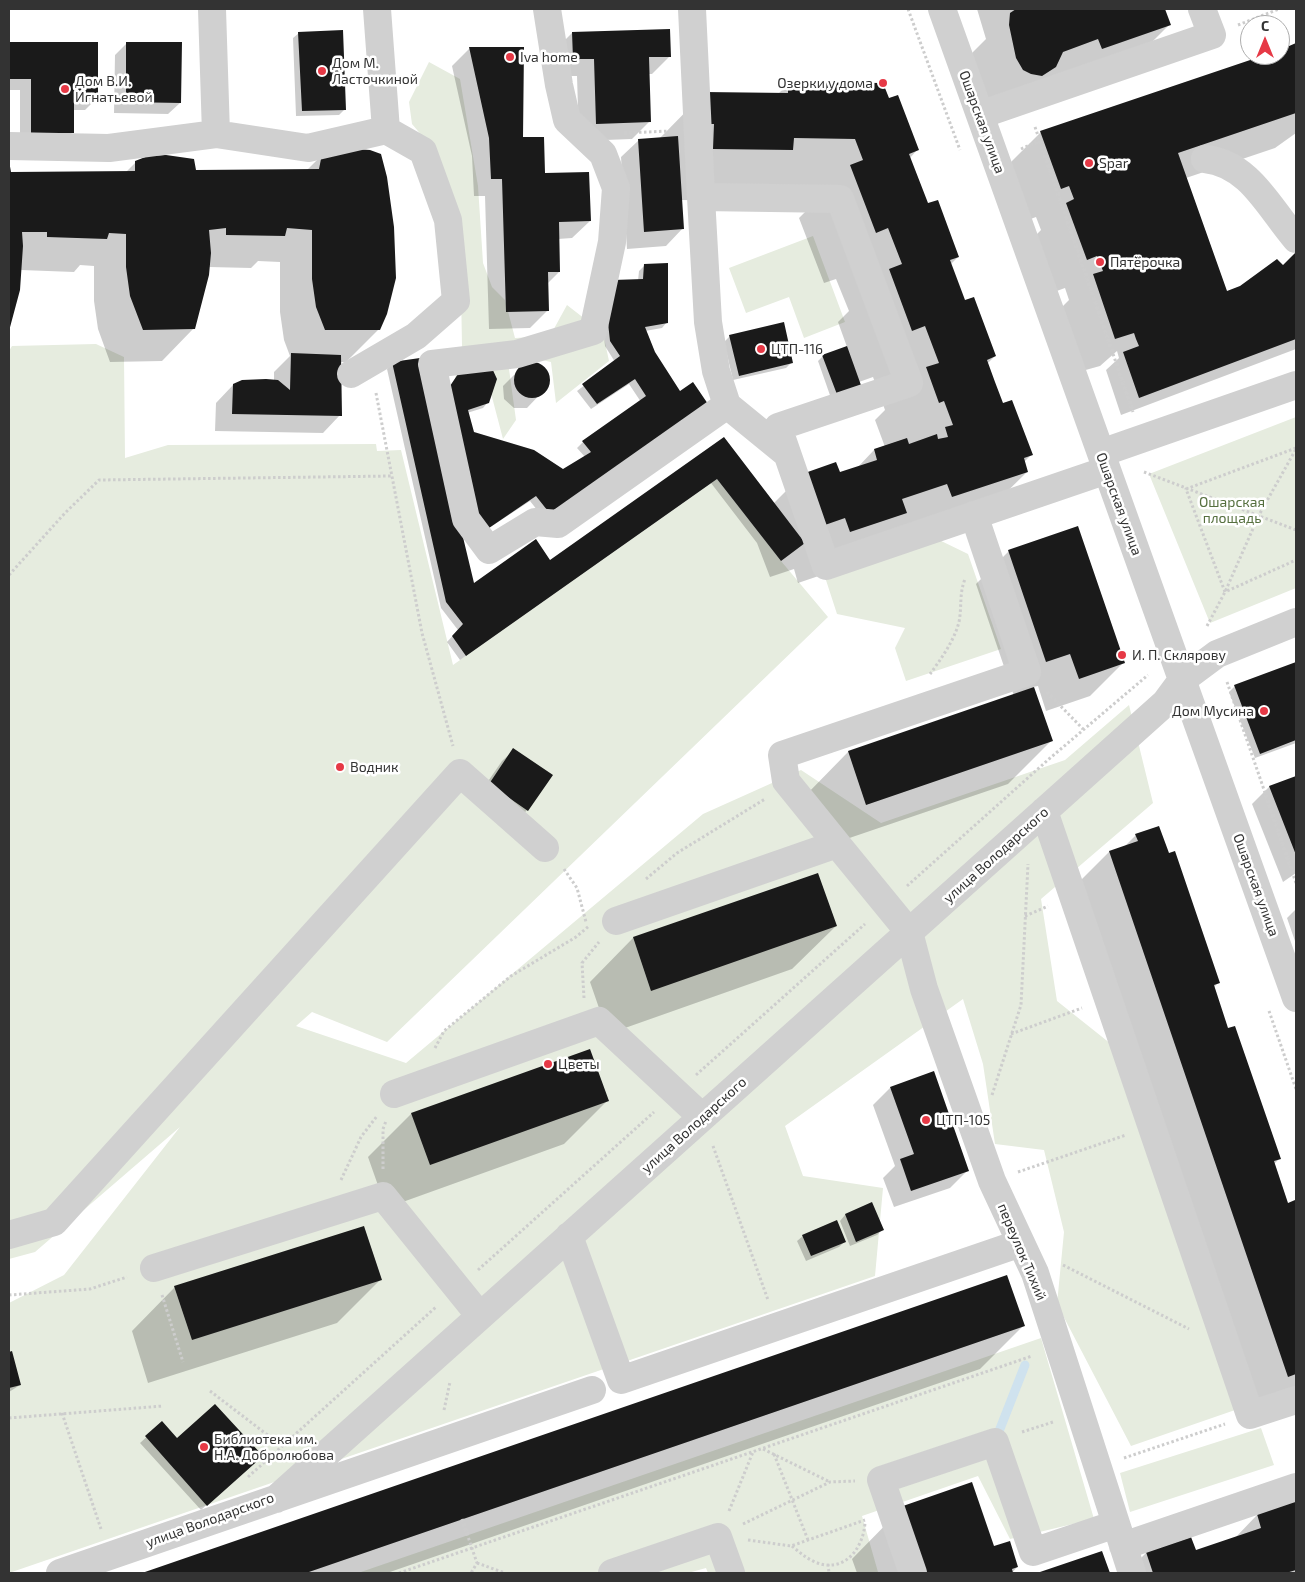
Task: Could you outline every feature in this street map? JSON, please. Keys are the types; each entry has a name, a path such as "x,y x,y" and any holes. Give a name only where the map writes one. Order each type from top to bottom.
{"street":[{"path":"212,9 216,134"},
{"path":"377,9 386,130"},
{"path":"546,9 558,85 567,120 603,154 616,188 612,242 593,330 518,354 432,364 466,519 489,550 535,522 558,524 727,405"},
{"path":"692,9 708,322 716,371 727,405 787,454"},
{"name":"Ошарская улица","path":"942,9 1296,998"},
{"path":"980,115 1212,35 1202,9"},
{"path":"9,146 108,148 216,134 308,148 386,130 423,151 448,220 456,301 416,336 360,368"},
{"path":"1204,159 1220,161 1249,178 1277,217 1296,239"},
{"path":"702,197 840,199 909,383 778,427 826,566 974,515 1296,385"},
{"path":"909,932 786,781 782,755 1027,672 974,515"},
{"name":"улица Володарского","path":"60,1573 276,1499 1165,703 1182,680 1217,654 1296,622"},
{"path":"9,1235 54,1222 460,773 545,848"},
{"path":"1037,818 1250,1415 1296,1400"},
{"path":"616,921 837,844"},
{"name":"переулок Тихий","path":"909,932 924,989 992,1181 1035,1273 1132,1573"},
{"path":"394,1094 599,1021 702,1117"},
{"path":"154,1268 383,1196 480,1316"},
{"path":"570,1236 622,1380 1021,1243"},
{"path":"276,1499 592,1390"},
{"path":"913,1573 881,1480 995,1442 1033,1552 1120,1535 1296,1487"},
{"path":"612,1573 718,1537 731,1573"}],"path":[{"path":"1212,35 1279,9"},
{"path":"1042,123 1034,125 1134,412"},
{"path":"582,135 698,130"},
{"path":"360,368 392,476 422,633 460,773"},
{"path":"1186,489 1296,449"},
{"path":"1204,628 1210,623 1259,515 1296,449"},
{"path":"1144,472 1296,530"},
{"path":"9,574 65,513 99,480 392,476"},
{"path":"1186,489 1225,592"},
{"path":"1225,592 1296,560"},
{"path":"928,677 944,655 959,622 960,592 965,577"},
{"path":"1027,672 1084,729"},
{"path":"1225,677 1296,883"},
{"path":"991,1097 1021,1005 1037,818"},
{"path":"545,848 566,870 578,888 587,928"},
{"path":"585,1005 582,963 616,921"},
{"path":"1268,1008 1296,1089"},
{"path":"1011,1034 1068,1015"},
{"path":"383,1196 383,1129 394,1094"},
{"path":"324,1214 361,1136 394,1094"},
{"path":"702,1117 778,1326"},
{"path":"992,1181 1125,1136"},
{"path":"1021,1243 1193,1331"},
{"path":"9,1295 90,1289 154,1268"},
{"path":"168,1314 183,1362"},
{"path":"399,1573 1058,1347"},
{"path":"436,1444 451,1379"},
{"path":"210,1391 282,1446"},
{"path":"9,1418 164,1406"},
{"path":"995,1442 1080,1412"},
{"path":"62,1413 104,1536"},
{"path":"1098,1467 1226,1423"},
{"path":"762,1448 830,1482"},
{"path":"718,1537 753,1452"},
{"path":"774,1454 808,1540"},
{"path":"718,1537 830,1482 881,1480"},
{"path":"791,1546 892,1511"},
{"path":"462,1519 477,1562 471,1573"},
{"path":"718,1537 791,1546 816,1562 828,1564 840,1562 851,1556 860,1547 864,1535 865,1520"},
{"path":"477,1562 505,1573"},
{"path":"828,1564 829,1573"}],"green space":[{"path":"429,62 460,79 478,186 483,263 492,287 505,300 515,338 550,336 567,305 603,333 609,361 556,403 551,362 528,357 509,369 516,420 503,439 487,378 454,384 462,346 461,290 434,150 412,124 409,102"},
{"path":"813,236 845,322 804,338 789,297 746,313 729,268"},
{"path":"96,344 124,357 125,458 168,445 376,444 377,451 401,450 453,665 717,479 781,561 828,617 387,1042 312,1012 296,1026 406,1063 703,814 801,770 881,823 1065,760 1129,705 1153,803 1041,899 1057,1001 1111,1044 1238,1409 1131,1446 1057,1304 1064,1232 1044,1150 995,1144 983,1064 963,999 785,1126 803,1176 883,1188 875,1276 9,1573 9,1303 64,1275 180,1127 35,1252 9,1259 9,351 12,346"},
{"name":"Ошарская площадь","path":"1296,417 1296,588 1210,623 1149,474"},
{"path":"933,537 968,554 1001,649 906,681 895,648 905,628 837,614 824,574"},
{"path":"1041,1338 1094,1519 1010,1539 978,1476 862,1516 878,1572 873,1573 708,1573 706,1568 688,1573 358,1573"},
{"path":"1261,1428 1274,1465 1130,1512 1120,1473"}],"building":[{"path":"1016,9 1165,9 1171,25 1102,49 1098,39 1063,52 1056,67 1042,76 1023,70 1016,58 1009,25 1010,13"},
{"path":"670,29 671,57 649,57 651,122 596,124 594,59 573,59 572,32"},
{"name":"Дом М. Ласточкиной","path":"343,30 346,110 302,111 298,32"},
{"name":"Дом В.И. Игнатьевой","path":"9,42 98,42 98,99 74,99 74,133 31,133 31,79 9,79"},
{"path":"126,42 182,42 181,103 126,102"},
{"path":"1296,43 1296,113 1178,153 1227,291 1240,286 1277,259 1283,265 1296,252 1296,339 1139,398 1123,352 1139,346 1134,333 1115,339 1093,274 1103,271 1097,256 1087,260 1066,203 1074,199 1069,186 1061,189 1040,131 1240,63 1240,65 1290,65 1290,46"},
{"path":"469,47 524,47 523,137 544,137 545,173 589,172 591,221 559,222 560,272 548,272 549,311 506,312 502,179 491,179 489,138"},
{"path":"788,82 883,83 889,98 898,95 919,150 909,154 928,203 938,200 959,257 950,260 965,300 974,297 996,356 987,360 995,382 1003,403 1012,400 1033,455 1024,458 1028,472 952,497 947,484 902,499 907,513 850,532 845,518 822,526 802,474 836,462 840,472 877,460 874,449 907,438 909,444 937,434 938,439 948,437 945,427 953,425 944,401 939,403 926,367 939,363 925,326 912,331 889,269 902,264 888,228 876,233 850,165 863,160 855,139 794,138 793,150 713,149 714,124 703,124 704,92 788,93"},
{"path":"678,136 684,229 644,232 638,139"},
{"path":"355,149 370,150 381,154 387,177 394,227 396,278 387,314 380,330 325,330 316,307 312,279 312,230 287,228 285,236 226,235 226,228 209,230 211,253 209,275 195,329 143,330 130,296 126,267 126,234 109,233 107,239 47,237 47,232 22,232 20,290 9,331 9,161 11,172 135,171 135,161 148,156 166,155 194,159 196,170 319,169 322,154"},
{"path":"668,263 668,323 645,327 655,352 680,391 693,382 708,404 551,515 536,496 486,530 469,508 446,392 462,368 491,366 497,379 489,403 468,410 474,432 534,450 563,469 591,452 582,441 646,396 635,379 597,404 582,384 620,356 610,341 605,295 613,280 643,279 644,264"},
{"name":"ЦТП-116","path":"784,322 793,363 739,376 729,335"},
{"path":"847,346 862,388 838,397 822,355"},
{"path":"291,353 341,355 342,416 232,414 233,384 242,380 278,380 290,390"},
{"path":"420,358 474,583 536,539 550,560 724,437 805,543 781,561 717,479 466,656 452,636 463,624 446,602 392,362"},
{"path":"532,362 545,367 550,380 545,393 532,398 519,393 514,380 519,367"},
{"path":"1078,526 1125,663 1079,679 1070,654 1046,662 1008,550"},
{"name":"Дом Мусина","path":"1296,662 1296,740 1260,754 1234,685"},
{"path":"1034,687 1053,741 866,805 848,751"},
{"path":"513,748 553,775 528,811 489,784"},
{"path":"1296,776 1296,855 1269,786"},
{"path":"1159,826 1169,853 1175,851 1220,983 1214,985 1228,1028 1235,1026 1281,1159 1274,1161 1288,1203 1295,1200 1296,1374 1288,1377 1109,851 1138,841 1135,834"},
{"path":"818,873 837,926 651,991 633,937"},
{"path":"590,1049 609,1101 430,1165 411,1113"},
{"name":"ЦТП-105","path":"934,1071 969,1171 911,1191 900,1159 914,1154 890,1087"},
{"path":"872,1202 884,1230 856,1242 845,1214"},
{"path":"837,1220 846,1242 811,1256 802,1235"},
{"path":"364,1226 382,1280 192,1340 174,1286"},
{"path":"1007,1275 1025,1326 306,1573 142,1573"},
{"path":"12,1351 21,1385 9,1388 9,1352"},
{"name":"Библиотека им. Н.А. Добролюбова","path":"215,1404 263,1456 207,1506 145,1436 162,1421 177,1438"},
{"path":"972,1482 994,1546 1010,1541 1018,1567 1012,1569 1013,1573 926,1573 903,1506"},
{"path":"1296,1501 1296,1570 1286,1573 1153,1573 1146,1552 1191,1537 1196,1550 1261,1528 1257,1514"},
{"path":"1102,1551 1110,1573 1037,1573"}],"waterway":[{"path":"996,1439 1025,1365"}],"place":[{"name":"Iva home","path":"510,57"},
{"name":"Дом М. Ласточкиной","path":"322,71"},
{"name":"Озерки у дома","path":"883,83"},
{"name":"Дом В.И. Игнатьевой","path":"65,89"},
{"name":"Spar","path":"1089,163"},
{"name":"Пятёрочка","path":"1100,262"},
{"name":"ЦТП-116","path":"761,349"},
{"name":"И. П. Склярову","path":"1122,655"},
{"name":"Дом Мусина","path":"1264,711"},
{"name":"Водник","path":"340,767"},
{"name":"Цветы","path":"548,1064"},
{"name":"ЦТП-105","path":"926,1120"},
{"name":"Библиотека им. Н.А. Добролюбова","path":"204,1447"}]}
